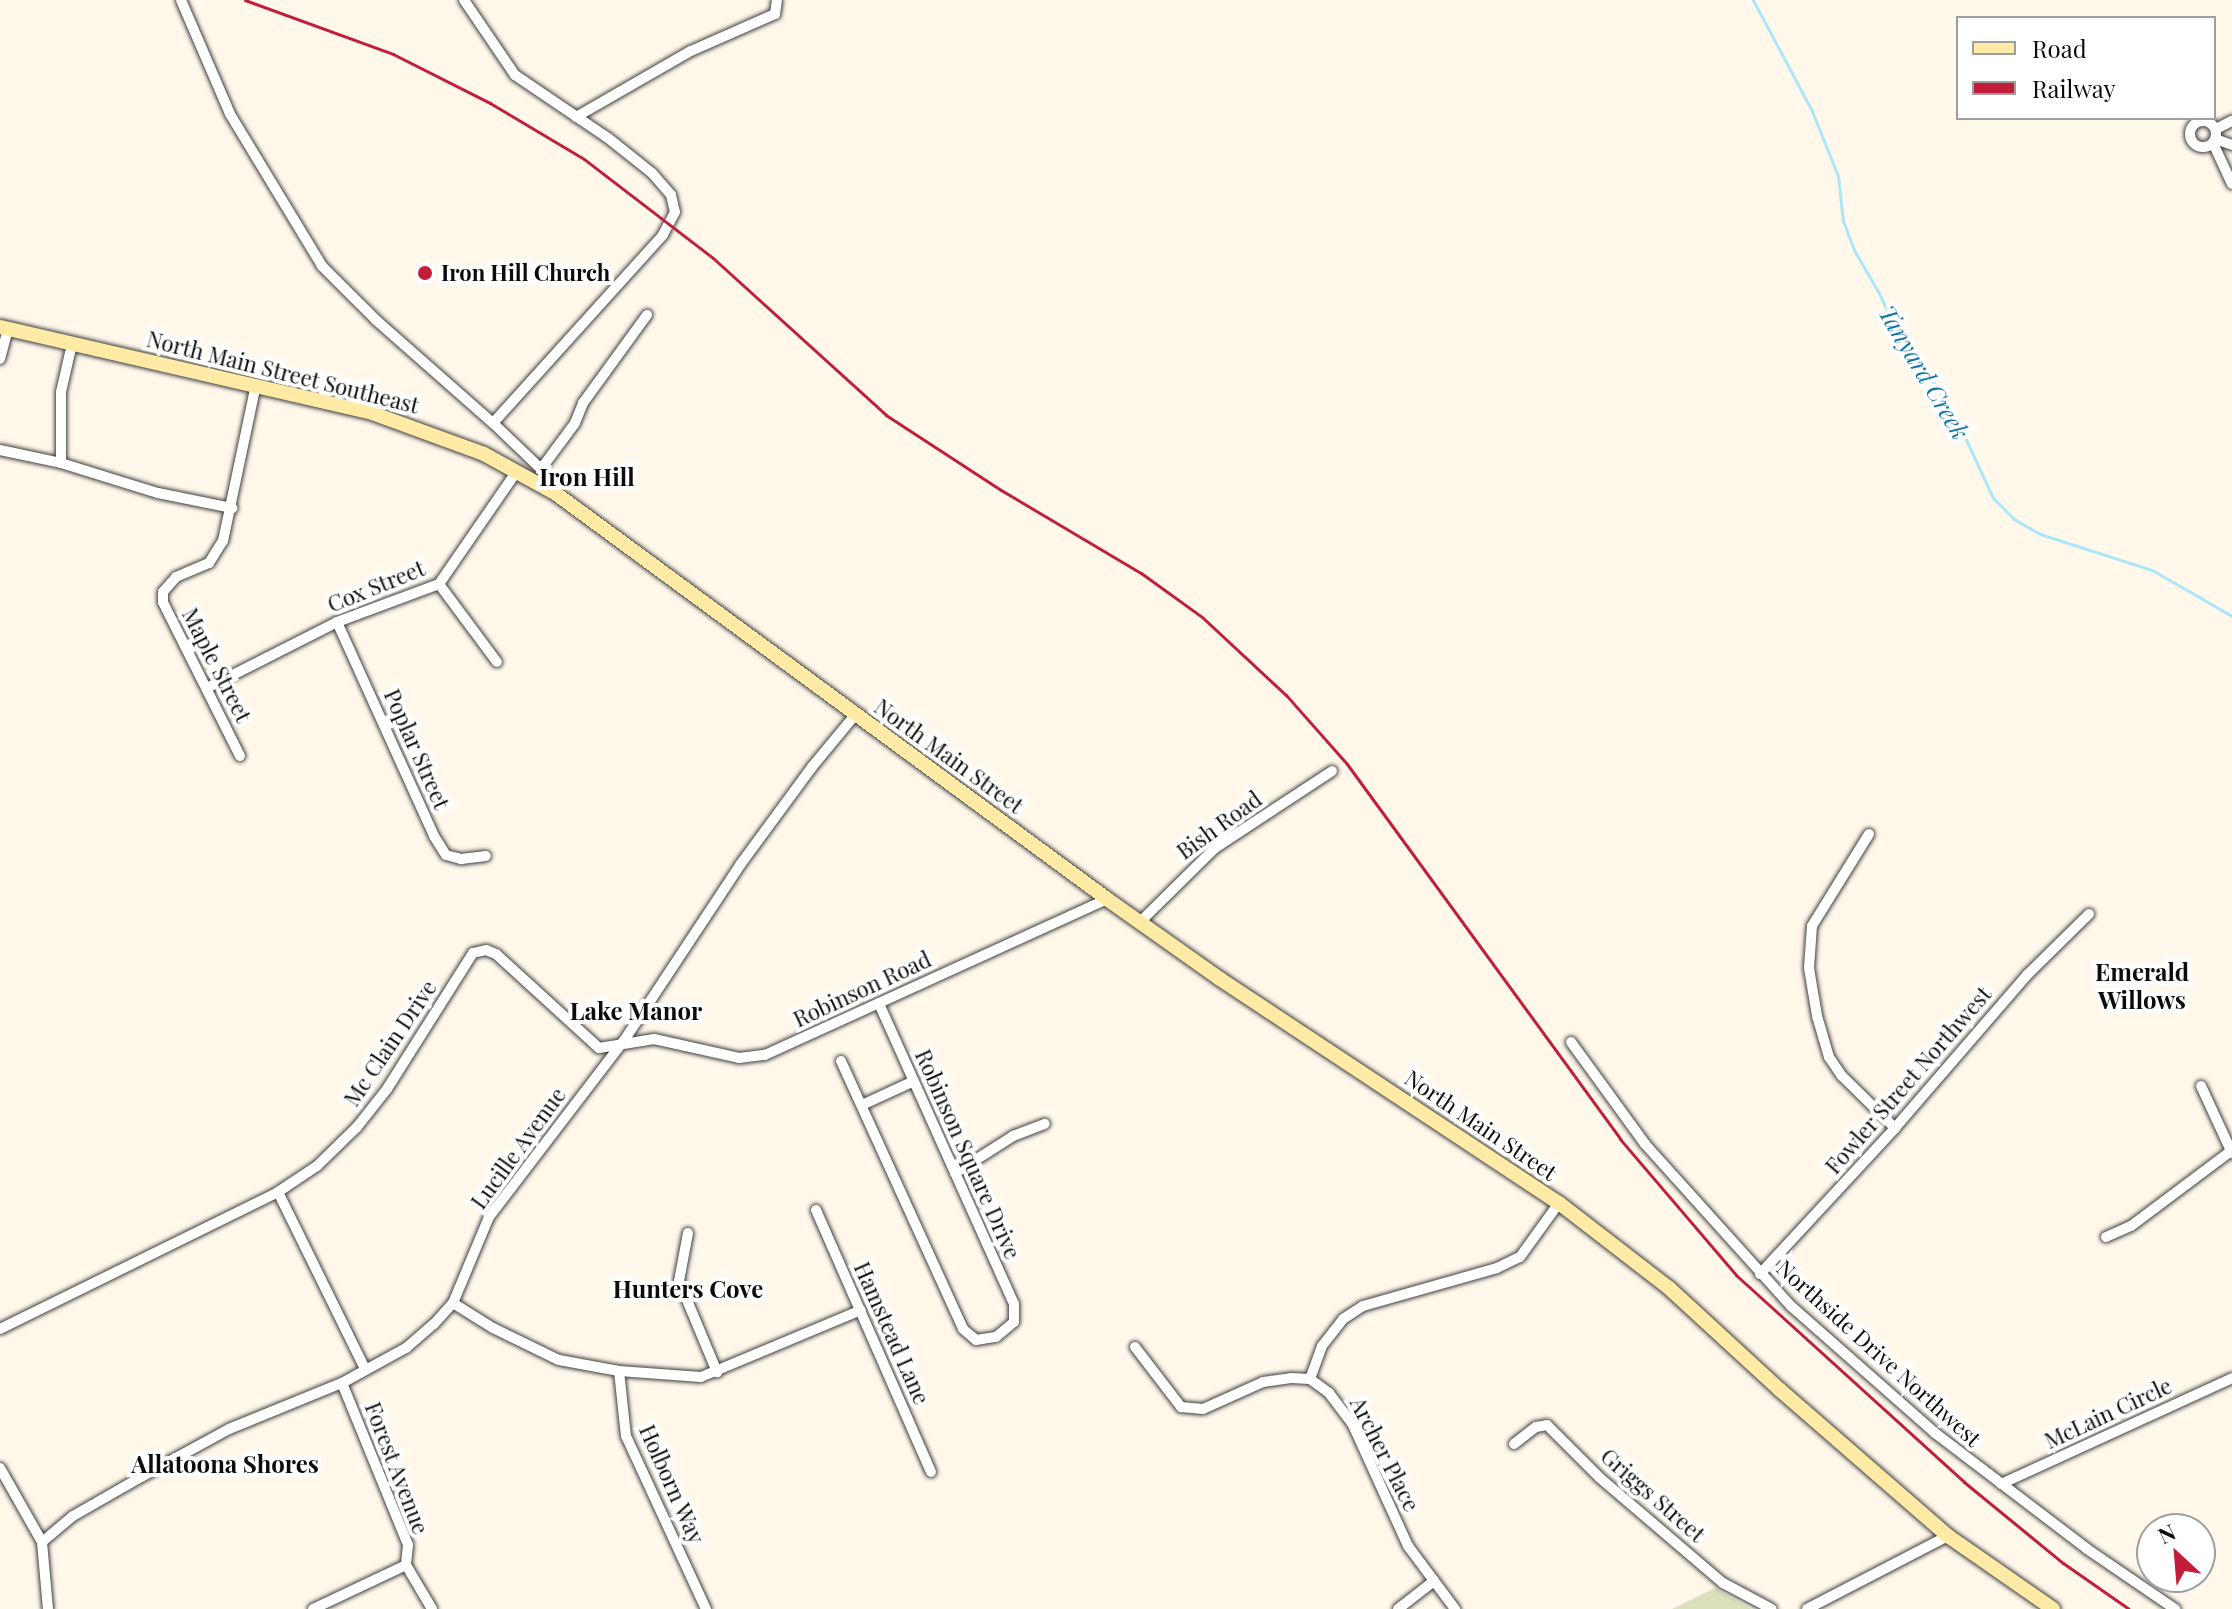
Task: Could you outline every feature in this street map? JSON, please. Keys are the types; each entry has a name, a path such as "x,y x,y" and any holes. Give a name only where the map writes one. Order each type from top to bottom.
{"main road":[{"name":"North Main Street Southeast","path":"4,328 256,385 409,424 517,471 555,493 855,715"},
{"name":"North Main Street","path":"855,715 1140,922 1559,1203 1669,1288 1780,1390 1948,1536 2053,1609"}],"street":[{"path":"181,0 230,114 322,266 376,320 541,469 555,493"},
{"path":"464,0 515,75 652,173 671,195 675,212 663,235 493,423"},
{"path":"576,117 691,51 775,14 777,0"},
{"path":"2215,137 2232,121"},
{"path":"2215,137 2232,145"},
{"path":"2215,137 2232,184"},
{"path":"541,469 575,423 583,403 647,315"},
{"path":"0,359 4,328"},
{"path":"61,463 61,392 72,344"},
{"path":"0,450 61,463 158,493 232,508 256,385"},
{"name":"Cox Street","path":"207,688 337,622 439,584 517,471"},
{"name":"Maple Street","path":"232,508 217,553 209,563 176,577 163,592 163,602 240,756"},
{"path":"439,584 497,662"},
{"name":"Poplar Street","path":"337,622 446,855 461,859 486,856"},
{"name":"Lucille Avenue","path":"42,1542 73,1516 229,1429 342,1383 406,1348 453,1303 489,1217 623,1042 740,865 855,715"},
{"name":"Bish Road","path":"1140,922 1215,848 1332,771"},
{"path":"1869,834 1812,926 1809,968 1829,1057 1841,1075 1895,1128"},
{"name":"Robinson Road","path":"623,1042 654,1039 739,1058 765,1055 1107,899"},
{"name":"Fowler Street Northwest","path":"1760,1274 1895,1128 2027,975 2089,914"},
{"name":"Mc Clain Drive","path":"0,1329 278,1192 317,1166 361,1123 423,1036 473,953 486,950 496,954 599,1048 623,1042"},
{"name":"Robinson Square Drive","path":"862,1105 963,1329 976,1340 996,1337 1014,1322 1014,1304 879,1003"},
{"name":"Northside Drive Northwest","path":"1571,1042 1645,1144 1760,1274 1851,1359 2001,1484 2175,1609"},
{"path":"841,1061 862,1105 914,1081"},
{"path":"2106,1237 2131,1226 2232,1152 2201,1086"},
{"path":"955,1173 1013,1136 1045,1124"},
{"path":"278,1192 365,1369"},
{"path":"1135,1347 1181,1407 1203,1409 1263,1382 1310,1379 1322,1346 1343,1319 1363,1306 1497,1268 1520,1257 1559,1203"},
{"name":"Hamstead Lane","path":"816,1210 931,1472"},
{"path":"688,1233 679,1281 717,1372"},
{"path":"453,1303 493,1328 559,1360 619,1371 701,1377 861,1310"},
{"name":"Holborn Way","path":"619,1371 626,1436 706,1609"},
{"name":"McLain Circle","path":"2001,1484 2232,1378"},
{"name":"Archer Place","path":"1310,1379 1343,1408 1408,1546 1455,1609"},
{"name":"Forest Avenue","path":"342,1383 408,1545 406,1565 432,1609"},
{"name":"Griggs Street","path":"1514,1444 1536,1427 1547,1425 1600,1478 1723,1583 1772,1609"},
{"path":"0,1468 42,1542 48,1609"},
{"path":"1807,1609 1948,1536"},
{"path":"313,1609 406,1565"},
{"path":"1398,1609 1434,1581"}],"green space":[{"path":"1715,1588 1751,1609 1672,1609"}],"waterway":[{"name":"Tanyard Creek","path":"1753,0 1812,111 1838,176 1843,221 1854,250 1879,293 1897,333 1932,380 1962,431 1993,498 2014,519 2040,534 2152,570 2232,616"}],"railway":[{"path":"245,0 393,54 490,103 584,159 713,258 886,415 1001,490 1141,573 1202,617 1286,695 1347,764 1620,1139 1736,1275 1964,1482 2063,1563 2129,1609"}],"place":[{"name":"Iron Hill Church","path":"425,273"}],"district":[{"name":"Iron Hill","path":"587,477"},
{"name":"Emerald Willows","path":"2142,986"},
{"name":"Lake Manor","path":"636,1011"},
{"name":"Hunters Cove","path":"688,1289"},
{"name":"Allatoona Shores","path":"225,1464"}]}
